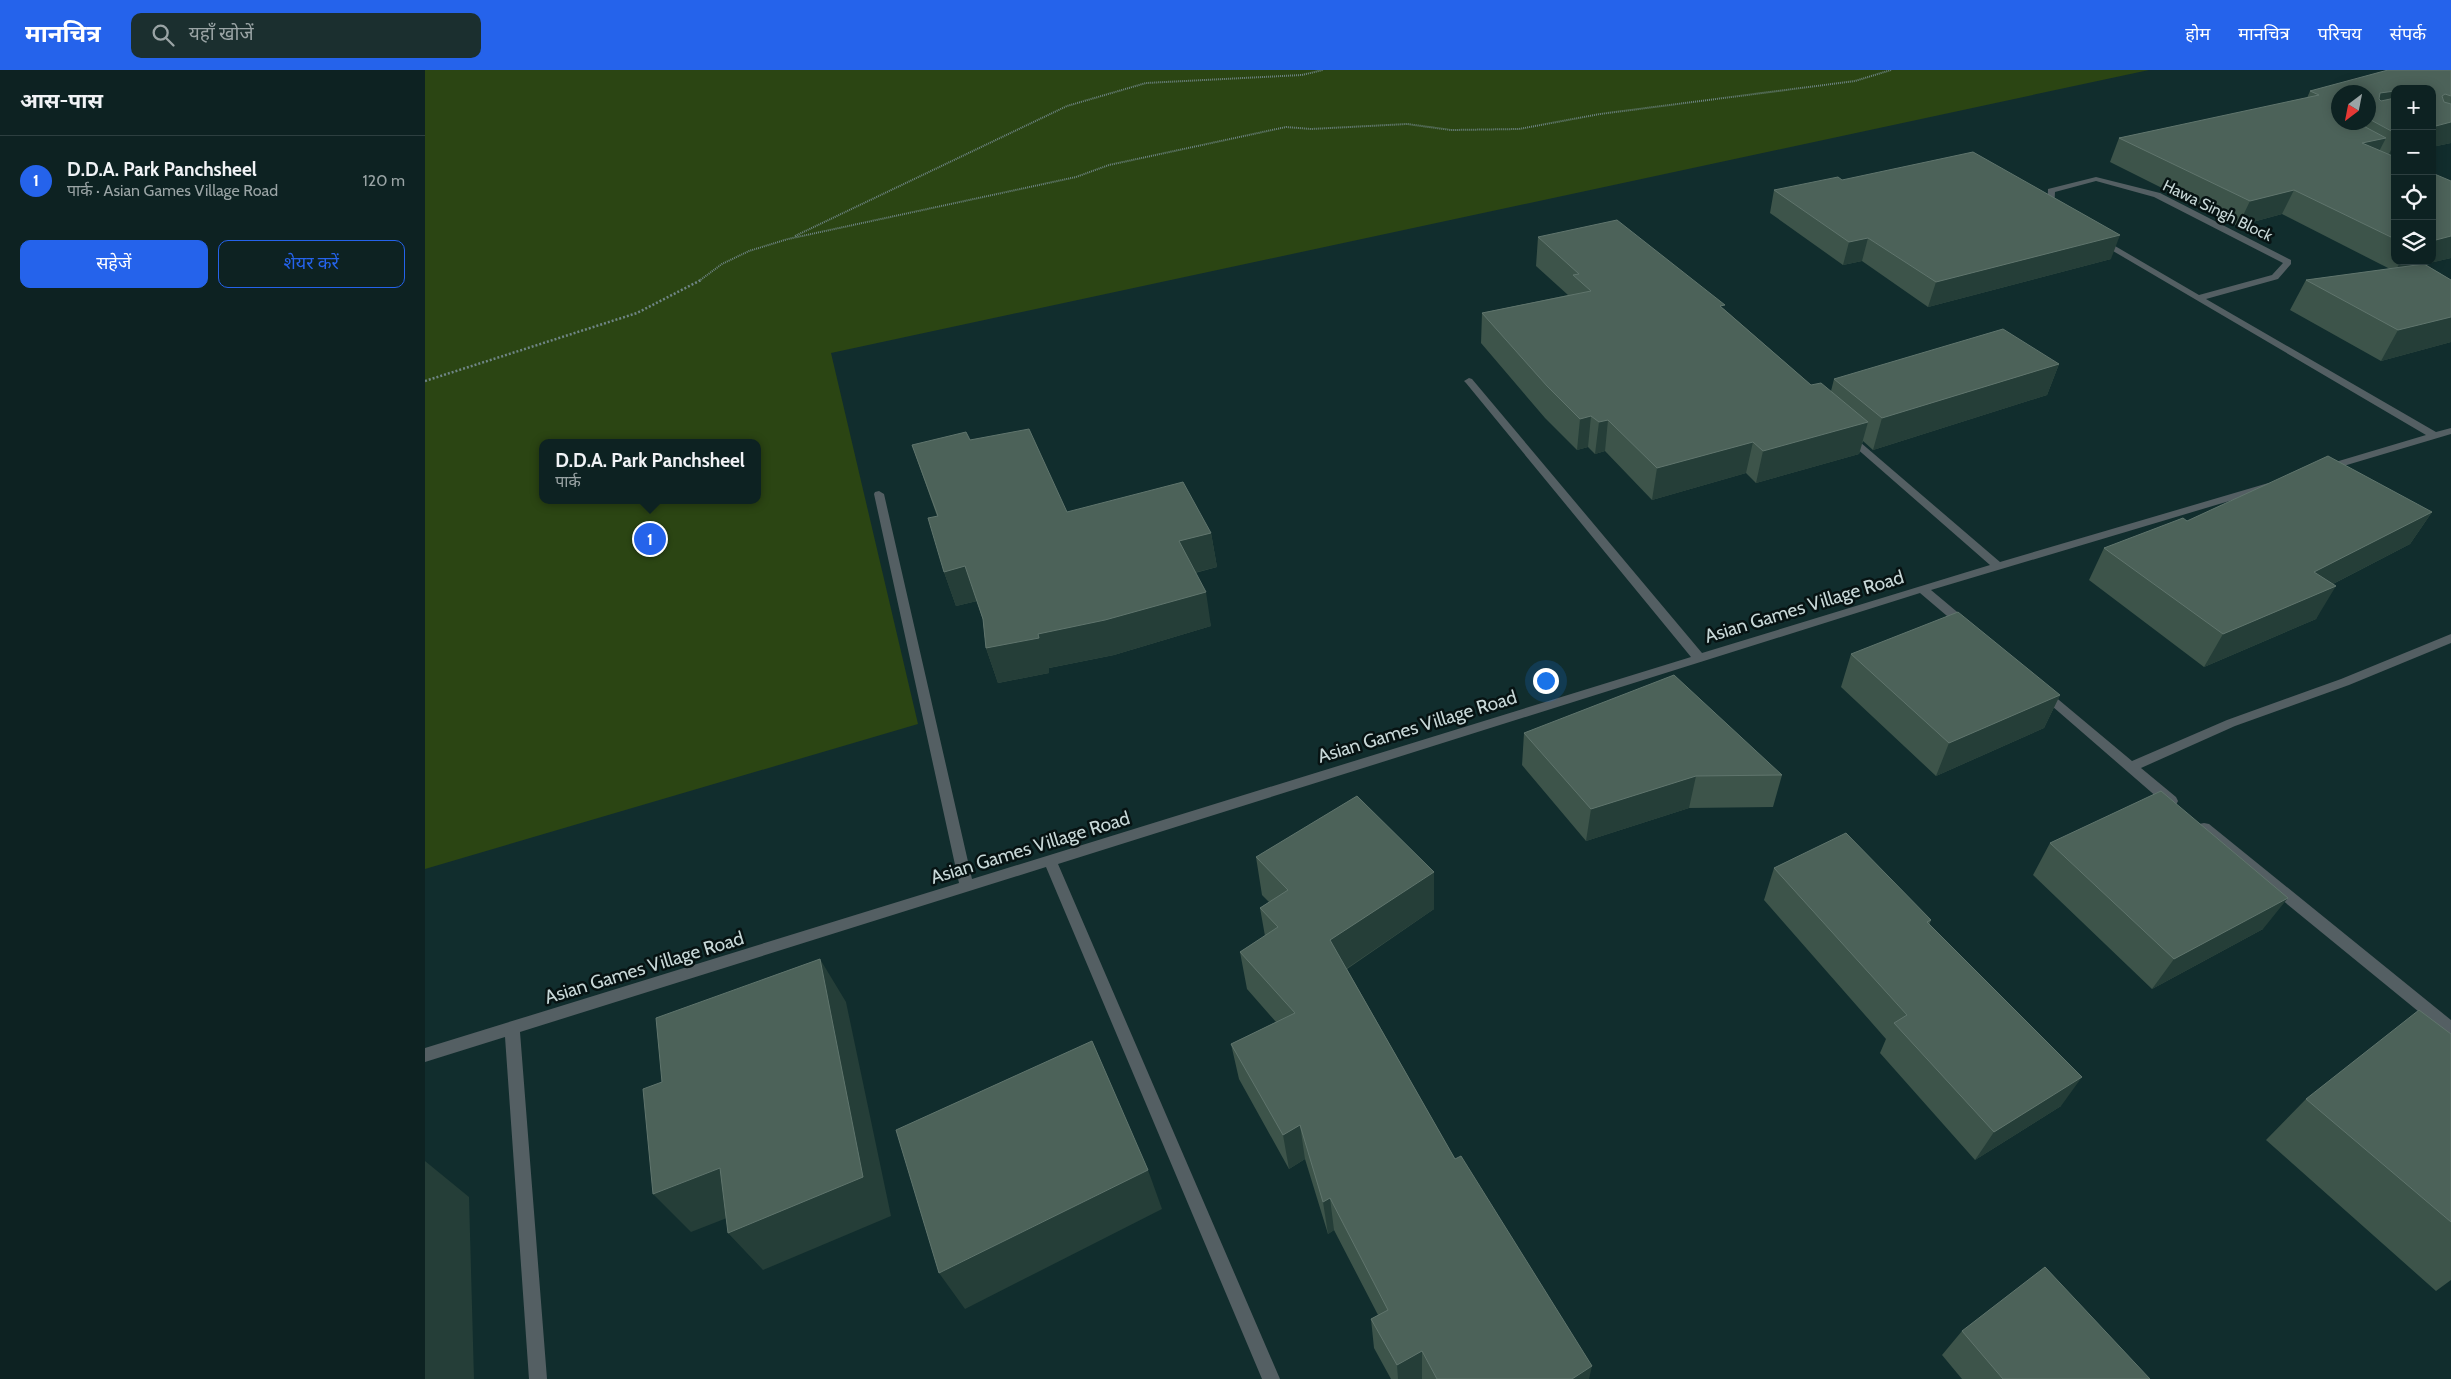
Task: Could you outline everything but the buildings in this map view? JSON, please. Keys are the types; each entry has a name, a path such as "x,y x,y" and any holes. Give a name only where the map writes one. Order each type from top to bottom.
{"street":[{"name":"Hawa Singh Block","path":"2057,216 2049,211 2051,191 2096,179 2157,195 2288,262 2275,277 2199,298"},
{"path":"2091,235 2435,436"},
{"path":"1469,381 1699,658"},
{"path":"1841,431 1999,567"},
{"path":"2311,473 2451,431"},
{"name":"Asian Games Village Road","path":"425,1055 1922,589 2283,482"},
{"path":"879,494 967,886"},
{"path":"1922,589 1974,633"},
{"path":"2131,767 2231,723 2345,682 2451,638"},
{"path":"2034,684 2131,767 2451,1029"},
{"path":"1050,860 1271,1379"},
{"path":"513,1028 538,1379"}],"path":[{"path":"788,239 1067,106 1146,83 1302,75 1323,70"},
{"path":"425,380 530,350 637,313 701,280 722,264 749,251 788,239 1076,176 1109,165 1197,145 1286,128 1311,129 1407,124 1451,130 1519,130 1610,112 1855,81 1891,70"}],"green space":[{"path":"425,70 2149,70 831,353 918,724 425,869"}],"place":[{"name":"D.D.A. Park Panchsheel","path":"650,539"}]}
